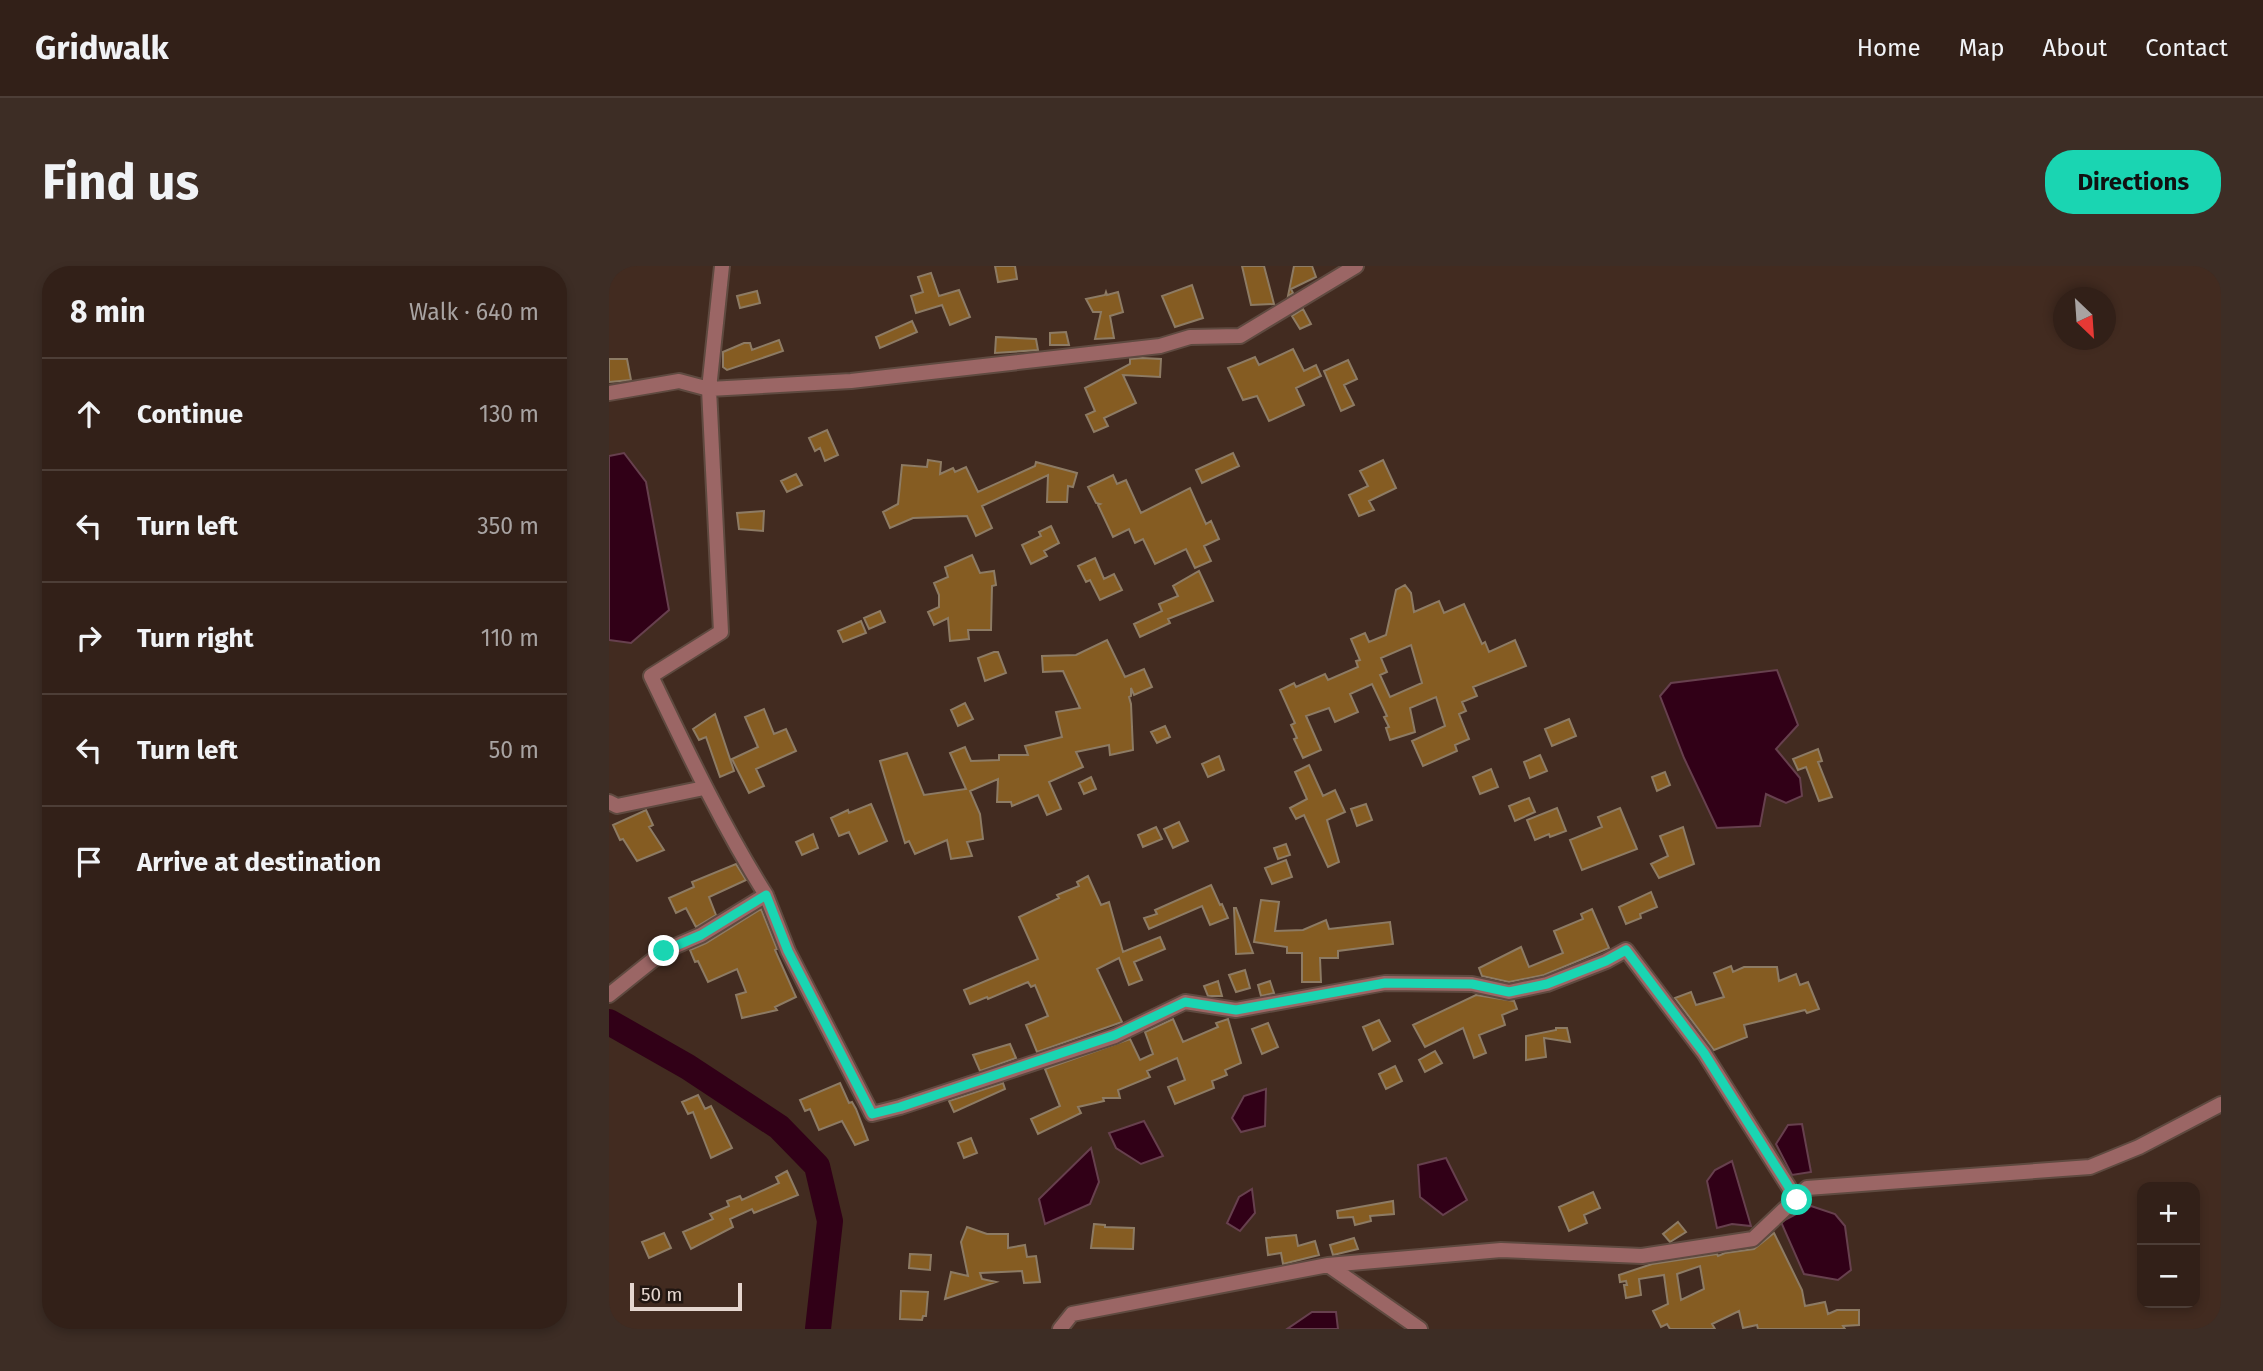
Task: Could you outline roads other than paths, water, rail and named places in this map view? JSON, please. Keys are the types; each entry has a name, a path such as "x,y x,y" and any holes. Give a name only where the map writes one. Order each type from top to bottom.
{"street":[{"path":"722,266 709,389 721,632 651,676 704,788 766,895 788,951 872,1114 1115,1035 1185,1002 1236,1010 1385,983 1472,984 1509,992 1547,984 1606,961 1626,950 1704,1053 1797,1200"},
{"path":"609,393 679,381 709,389 851,381 1160,346 1191,337 1240,336 1356,266"},
{"path":"609,802 617,806 704,788"},
{"path":"609,995 664,951 701,935 766,895"},
{"path":"1060,1329 1072,1314 1328,1265 1501,1250 1642,1256 1753,1239 1807,1188 2090,1167 2139,1147 2221,1104"},
{"path":"1328,1265 1420,1329"}],"waterway":[{"path":"609,1022 688,1067 779,1127 817,1166 830,1221 818,1329"}]}
